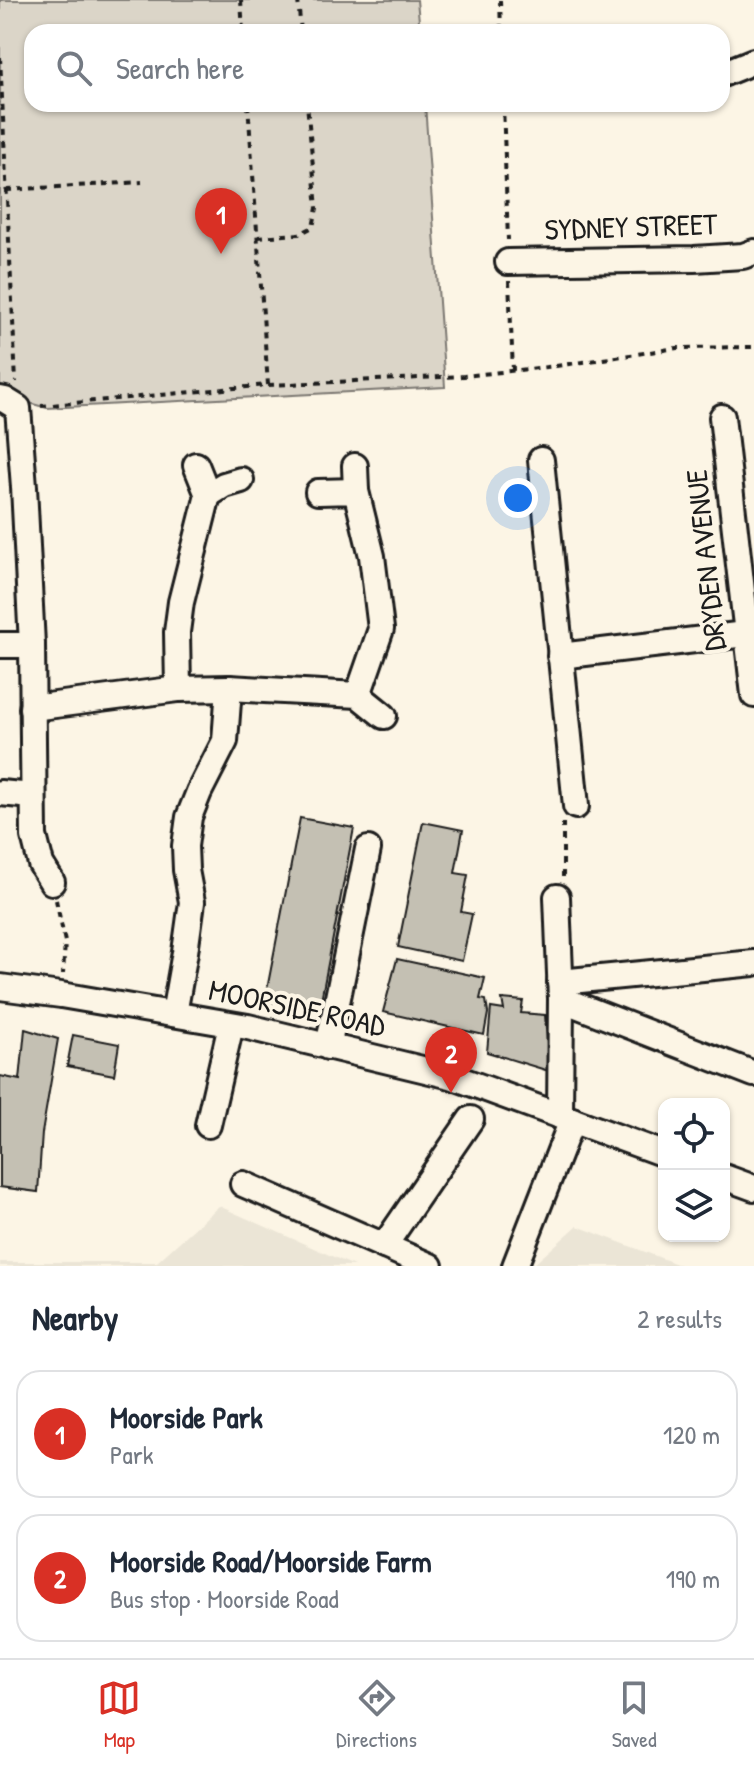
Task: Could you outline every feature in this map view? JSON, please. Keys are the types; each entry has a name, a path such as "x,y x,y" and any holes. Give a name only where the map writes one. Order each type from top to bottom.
{"street":[{"path":"730,71 754,61"},
{"name":"SYDNEY STREET","path":"508,262 694,259 743,256 754,252"},
{"path":"9,404 12,488 32,645 34,836 41,864 52,882"},
{"name":"DRYDEN AVENUE","path":"722,417 750,633 754,695"},
{"path":"541,460 576,806"},
{"path":"178,689 177,632 181,602 208,495 196,465"},
{"path":"318,492 355,478 372,556 381,629 358,695"},
{"path":"208,495 224,485 241,480"},
{"path":"560,656 750,633"},
{"path":"0,645 32,645"},
{"path":"174,1014 192,902 185,846 189,817 225,741 229,688"},
{"path":"32,708 178,689 229,688 358,695 384,716"},
{"path":"0,793 33,796"},
{"path":"328,1047 368,849"},
{"path":"515,1266 566,1118 557,897"},
{"path":"560,990 754,963"},
{"name":"MOORSIDE ROAD","path":"0,987 231,1025 451,1076 658,1152"},
{"path":"560,990 754,1074"},
{"path":"208,1125 231,1025"},
{"path":"384,1246 471,1119"},
{"path":"730,1179 754,1188"},
{"path":"243,1184 430,1266"}],"path":[{"path":"298,0 300,24"},
{"path":"500,0 501,24"},
{"path":"243,2 243,24"},
{"path":"0,57 7,190 9,404 268,385 464,376 677,348 754,347"},
{"path":"249,112 268,385"},
{"path":"258,237 299,234 313,227 317,208 308,112"},
{"path":"503,112 513,371"},
{"path":"7,190 142,182"},
{"path":"557,897 563,895 562,824 576,806"},
{"path":"52,882 65,942 61,995"}],"shaded area":[{"path":"0,0 417,0 419,24 24,24 24,112 426,112 445,387 47,408 0,397"},
{"path":"219,1206 354,1266 0,1266 0,1262 157,1262"},
{"path":"577,1226 682,1266 532,1266"}],"building":[{"path":"300,818 354,828 318,1016 264,1005"},
{"path":"423,822 463,830 455,873 468,875 461,912 472,914 462,961 398,947"},
{"path":"397,959 485,978 480,999 486,1000 488,1013 484,1035 383,1012"},
{"path":"502,999 523,1001 521,1013 545,1015 549,1071 487,1052 491,1008 504,1010"},
{"path":"25,1029 58,1039 42,1133 38,1192 0,1187 0,1076 20,1080"},
{"path":"73,1035 119,1044 114,1075 67,1066"}],"place":[{"name":"Moorside Park","path":"221,254"},
{"name":"Moorside Road/Moorside Farm","path":"451,1093"}]}
